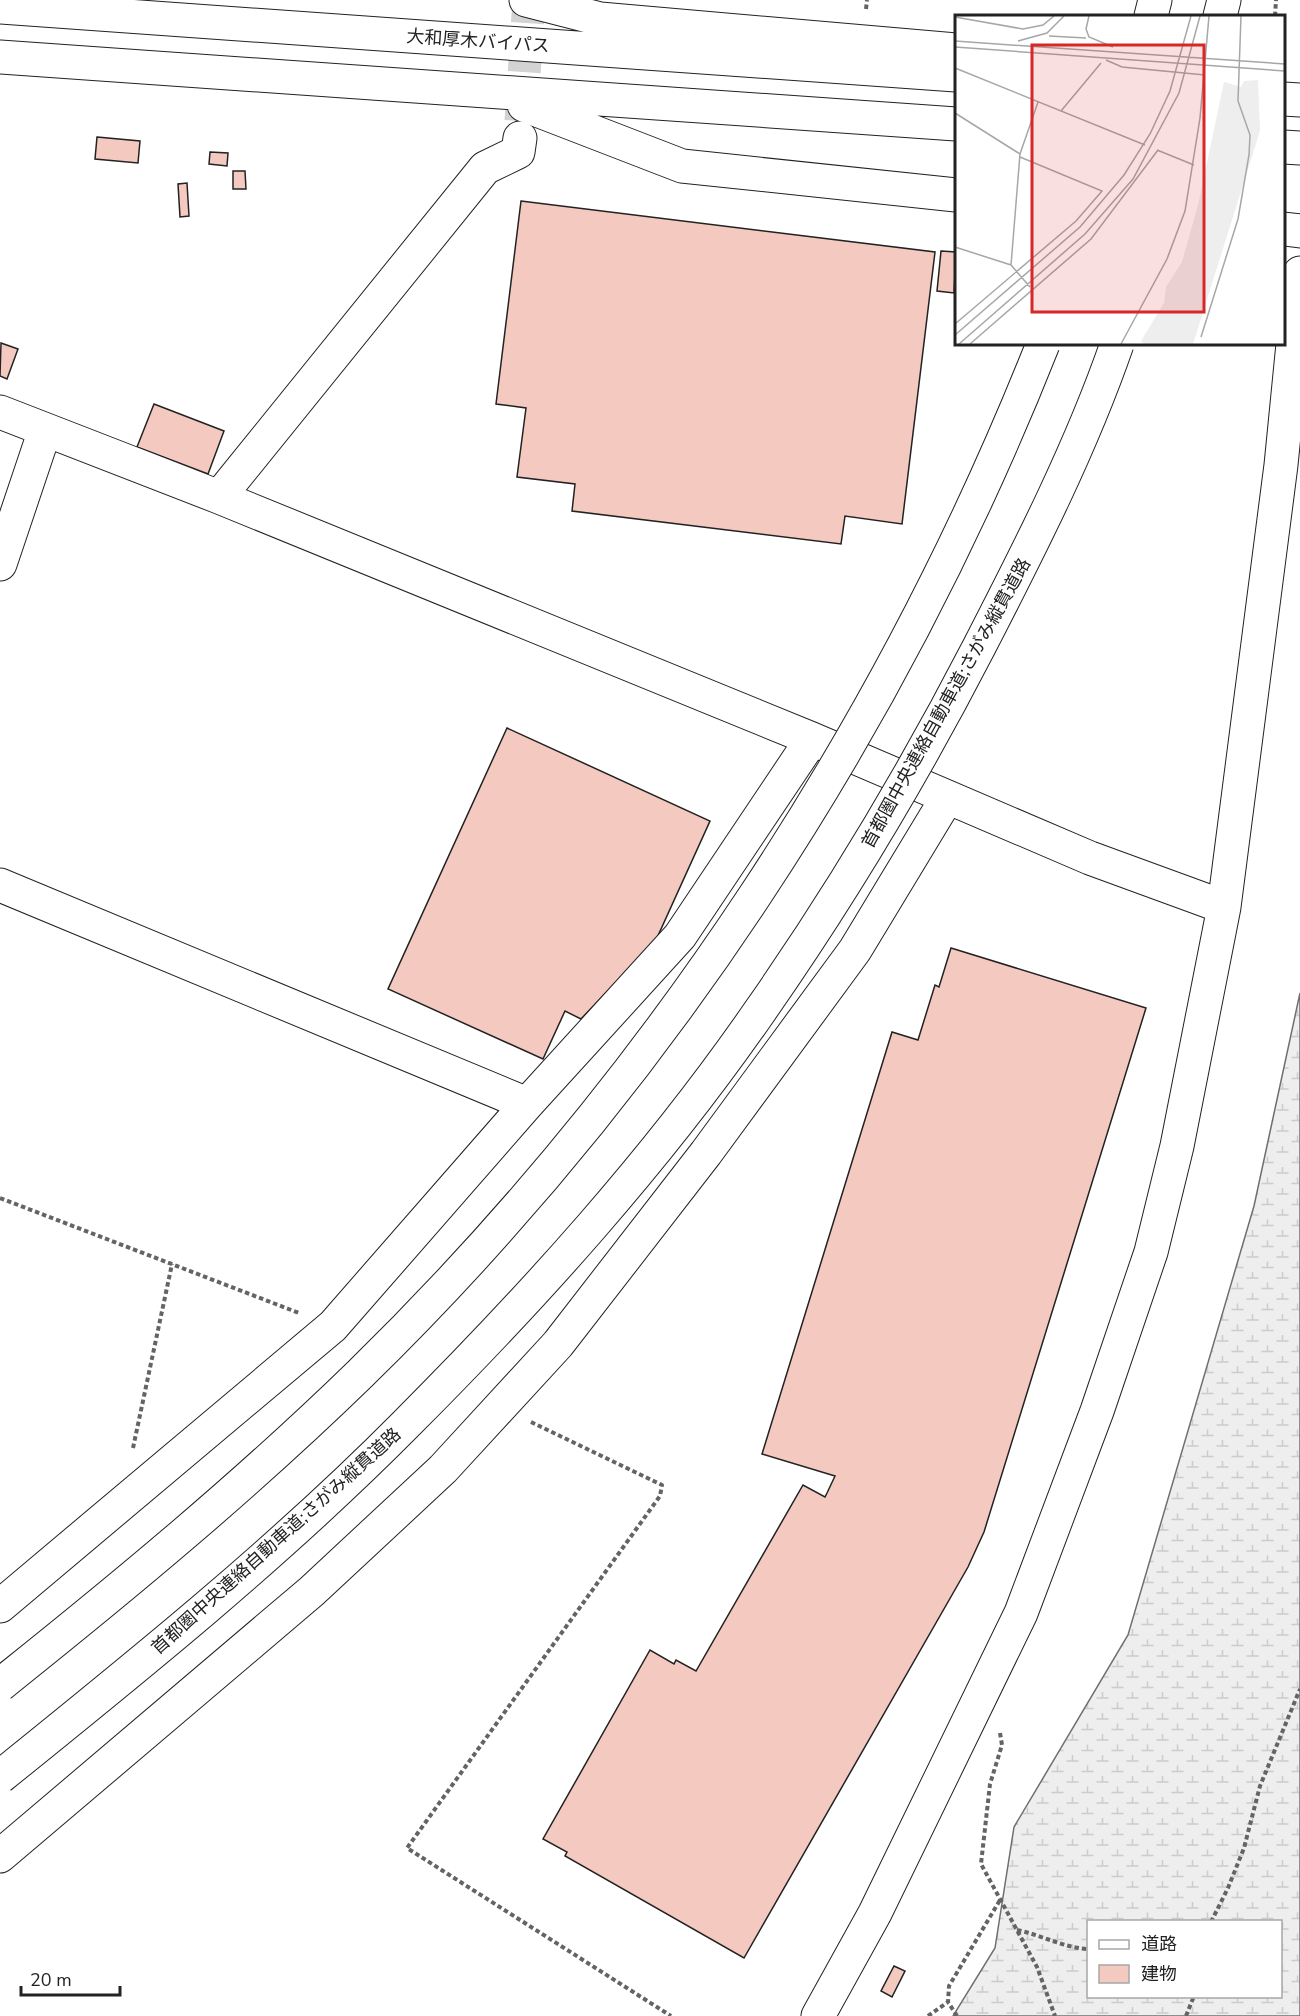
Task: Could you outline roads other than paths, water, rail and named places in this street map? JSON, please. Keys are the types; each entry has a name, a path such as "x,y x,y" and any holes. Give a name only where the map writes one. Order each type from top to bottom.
{"main road":[{"path":"526,0 600,19 955,50"},
{"path":"1151,15 1155,0"},
{"path":"1220,15 1224,0"},
{"name":"大和厚木バイパス","path":"0,7 955,75"},
{"path":"0,57 955,124"},
{"path":"493,93 682,166 955,195"},
{"path":"1285,99 1300,100"},
{"path":"219,497 485,168 518,152 520,138"},
{"path":"1285,147 1300,148"},
{"path":"1285,229 1300,231"},
{"path":"818,2016 875,1913 1021,1613 1097,1411 1151,1252 1177,1146 1224,907 1281,465 1300,273"},
{"path":"0,1685 220,1504 361,1373 482,1246 598,1110 697,981 801,828 891,672 958,539 1043,345"},
{"name":"首都圏中央連絡自動車道;さがみ縦貫道路","path":"0,1777 108,1690 267,1554 404,1427 534,1291 652,1154 759,1013 871,842 953,698 1040,530 1117,345"},
{"path":"0,412 219,497 812,739 1090,858 1224,907"},
{"path":"0,564 45,430"},
{"path":"0,1606 333,1326 527,1104 680,936 812,739"},
{"path":"2,1850 312,1591 443,1469 558,1344 706,1153 855,950 947,798"},
{"path":"0,885 527,1104"}],"tunnel":[{"path":"521,121 529,0"}]}
